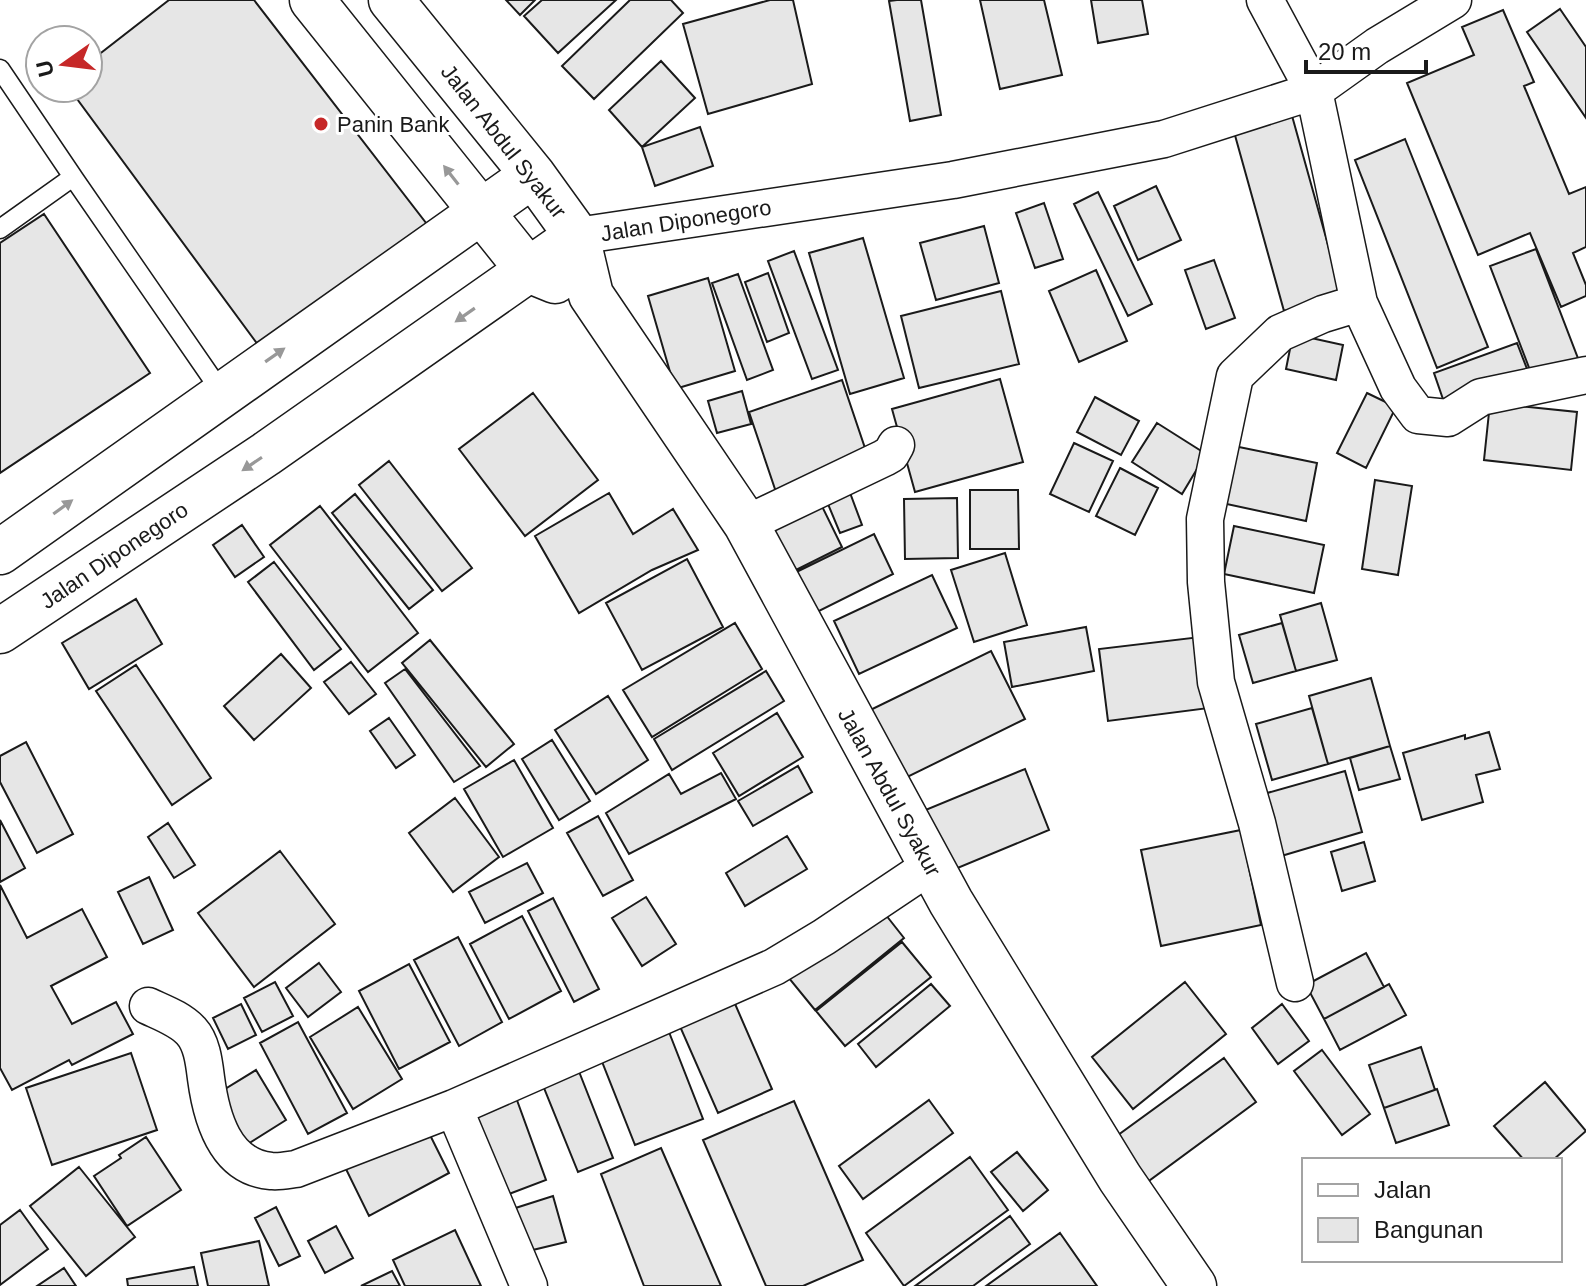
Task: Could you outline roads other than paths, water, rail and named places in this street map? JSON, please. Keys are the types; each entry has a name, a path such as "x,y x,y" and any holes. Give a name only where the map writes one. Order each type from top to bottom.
{"street":[{"path":"312,0 528,270 591,295"},
{"name":"Jalan Abdul Syakur","path":"391,0 533,175 577,236 591,295 746,524 930,866 1120,1178 1194,1286"},
{"path":"1265,0 1314,91 1359,303 1398,388 1418,415 1448,418 1481,397 1586,375"},
{"name":"Jalan Diponegoro","path":"0,631 266,454 577,236 953,180 1164,139 1314,91 1377,46 1453,0"},
{"path":"0,552 533,175"},
{"path":"1295,983 1257,823 1216,682 1206,582 1205,519 1235,376 1280,333 1323,314 1359,303"},
{"path":"746,524 884,458 891,454 896,445"},
{"path":"148,1006 178,1021 192,1032 199,1043 213,1117 222,1140 247,1165 271,1171 296,1169 454,1108 774,967 930,866"},
{"path":"454,1108 529,1286"}],"lane":[{"path":"0,69 222,393"},
{"path":"0,229 73,177"}],"place":[{"name":"Panin Bank","path":"321,124"}]}
